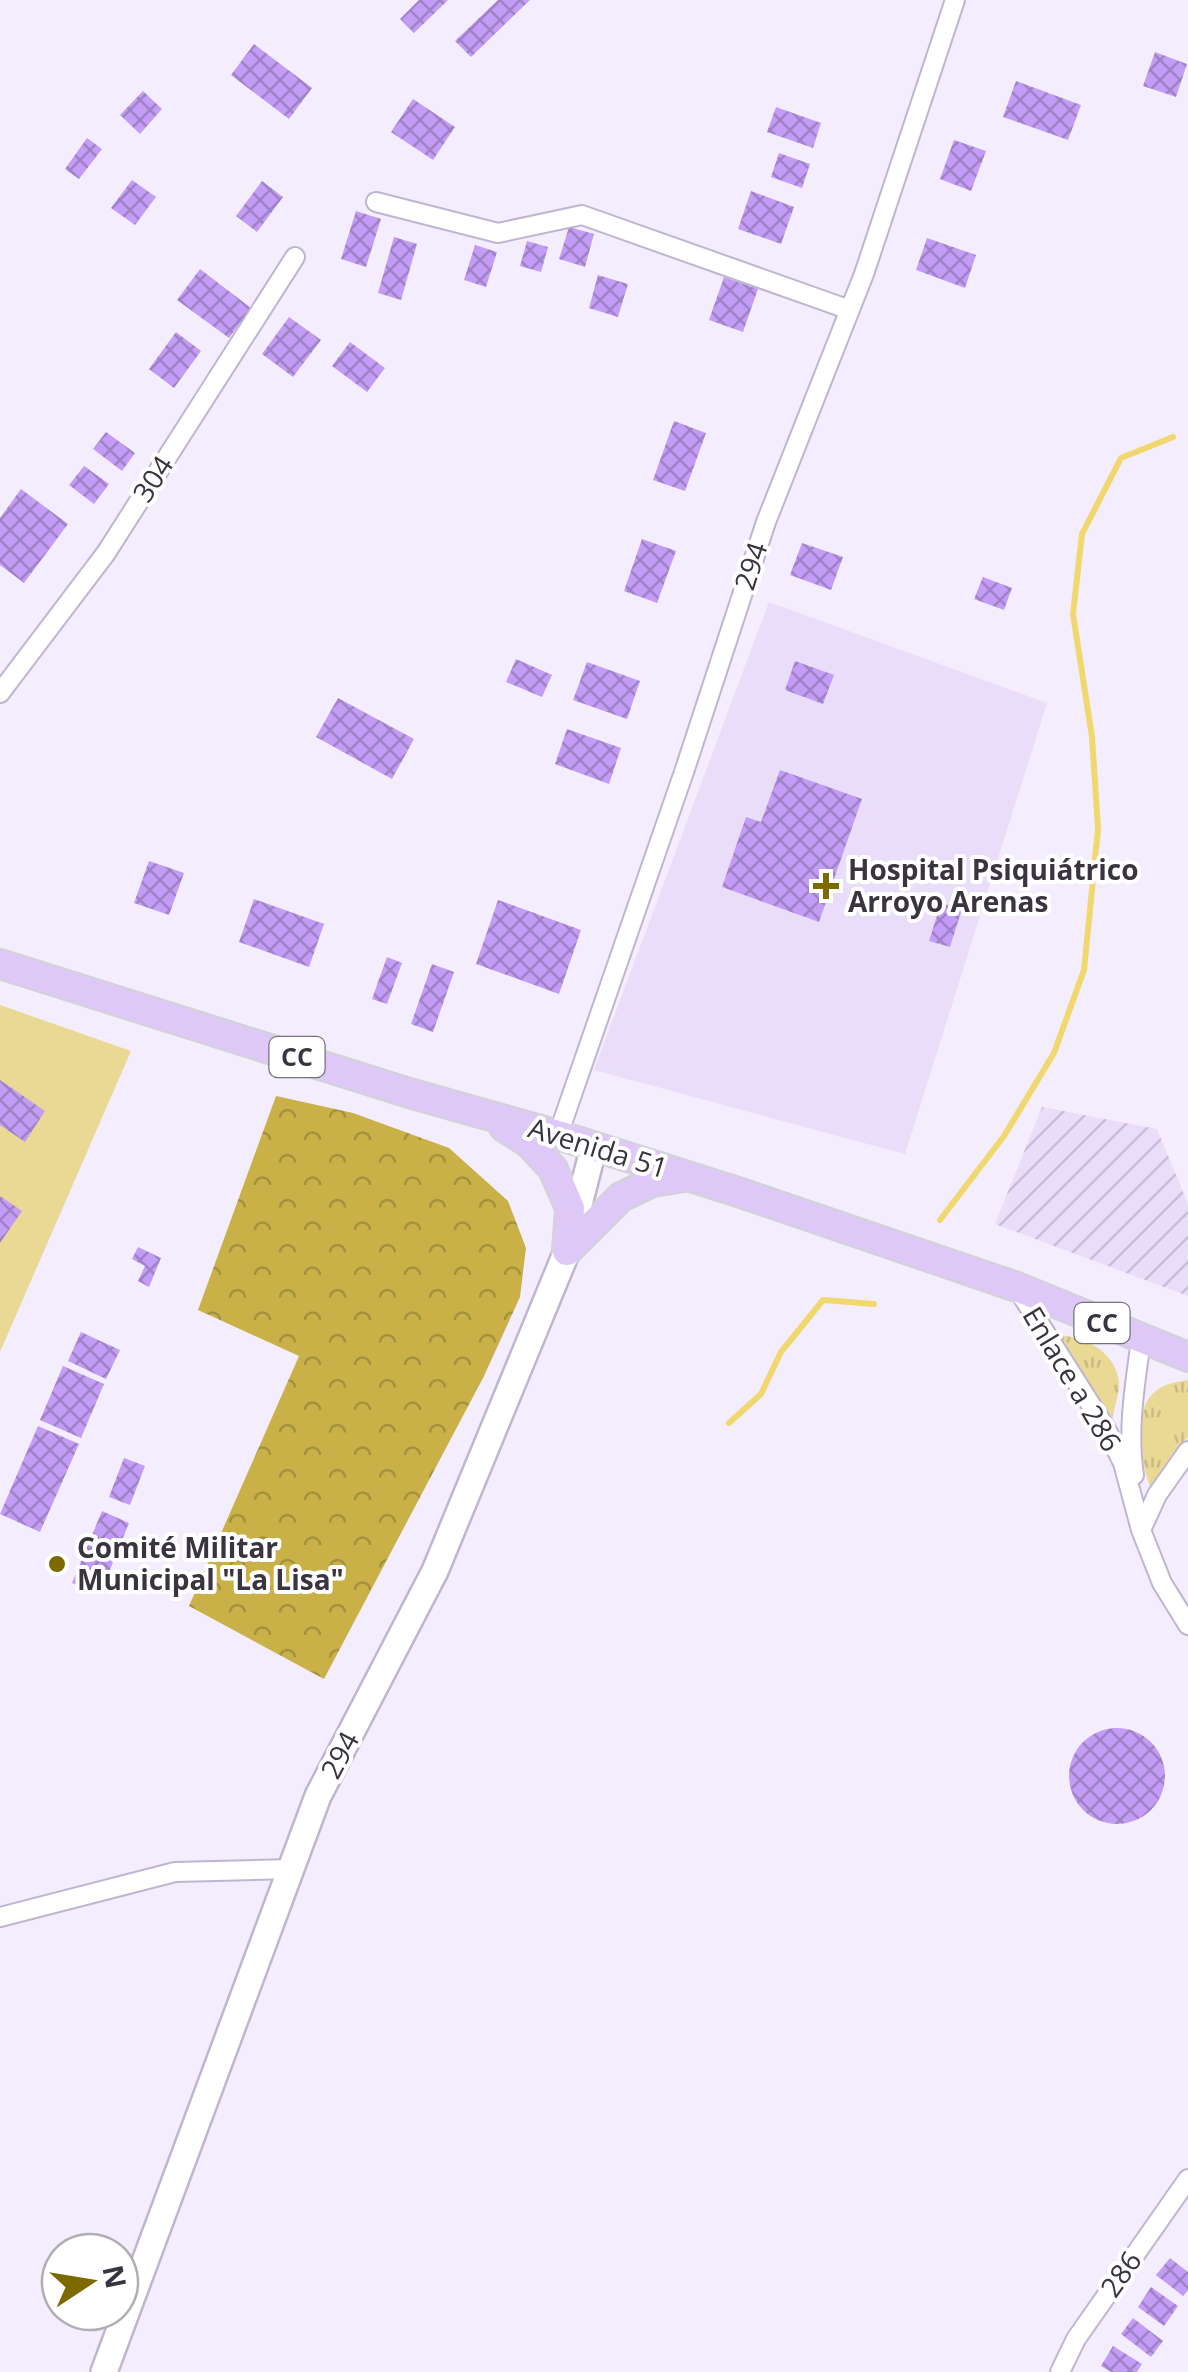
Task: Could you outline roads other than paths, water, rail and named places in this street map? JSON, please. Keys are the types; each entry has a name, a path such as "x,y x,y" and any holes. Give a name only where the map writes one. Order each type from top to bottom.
{"main road":[{"name":"Avenida 51","path":"0,964 854,1230 1017,1288 1188,1357"},
{"path":"482,1113 529,1143 553,1169 570,1208 567,1251"},
{"name":"294","path":"104,2372 318,1796 435,1571 567,1251 594,1146"},
{"path":"567,1251 621,1197 652,1182 688,1176"}],"street":[{"name":"294","path":"558,1135 766,522 864,274 954,0"},
{"path":"376,202 498,233 582,214 850,310"},
{"name":"304","path":"0,693 106,553 295,257"},
{"name":"Enlace a 286","path":"1017,1288 1105,1426 1122,1463 1142,1530"},
{"name":"Enlace a 286","path":"1141,1340 1130,1448 1142,1530"},
{"path":"1188,1451 1157,1495 1142,1530 1162,1583 1188,1625"},
{"path":"0,1917 175,1872 291,1869"},
{"name":"286","path":"1060,2372 1076,2339 1188,2179"}],"waterway":[{"path":"940,1220 1004,1136 1054,1053 1084,970 1098,829 1092,737 1073,614 1082,534 1121,458 1173,437"},
{"path":"729,1423 761,1394 781,1352 823,1300 874,1304"}],"place":[{"name":"Hospital Psiquiátrico Arroyo Arenas","path":"826,886"},
{"name":"Comité Militar Municipal \"La Lisa\"","path":"57,1564"}]}
